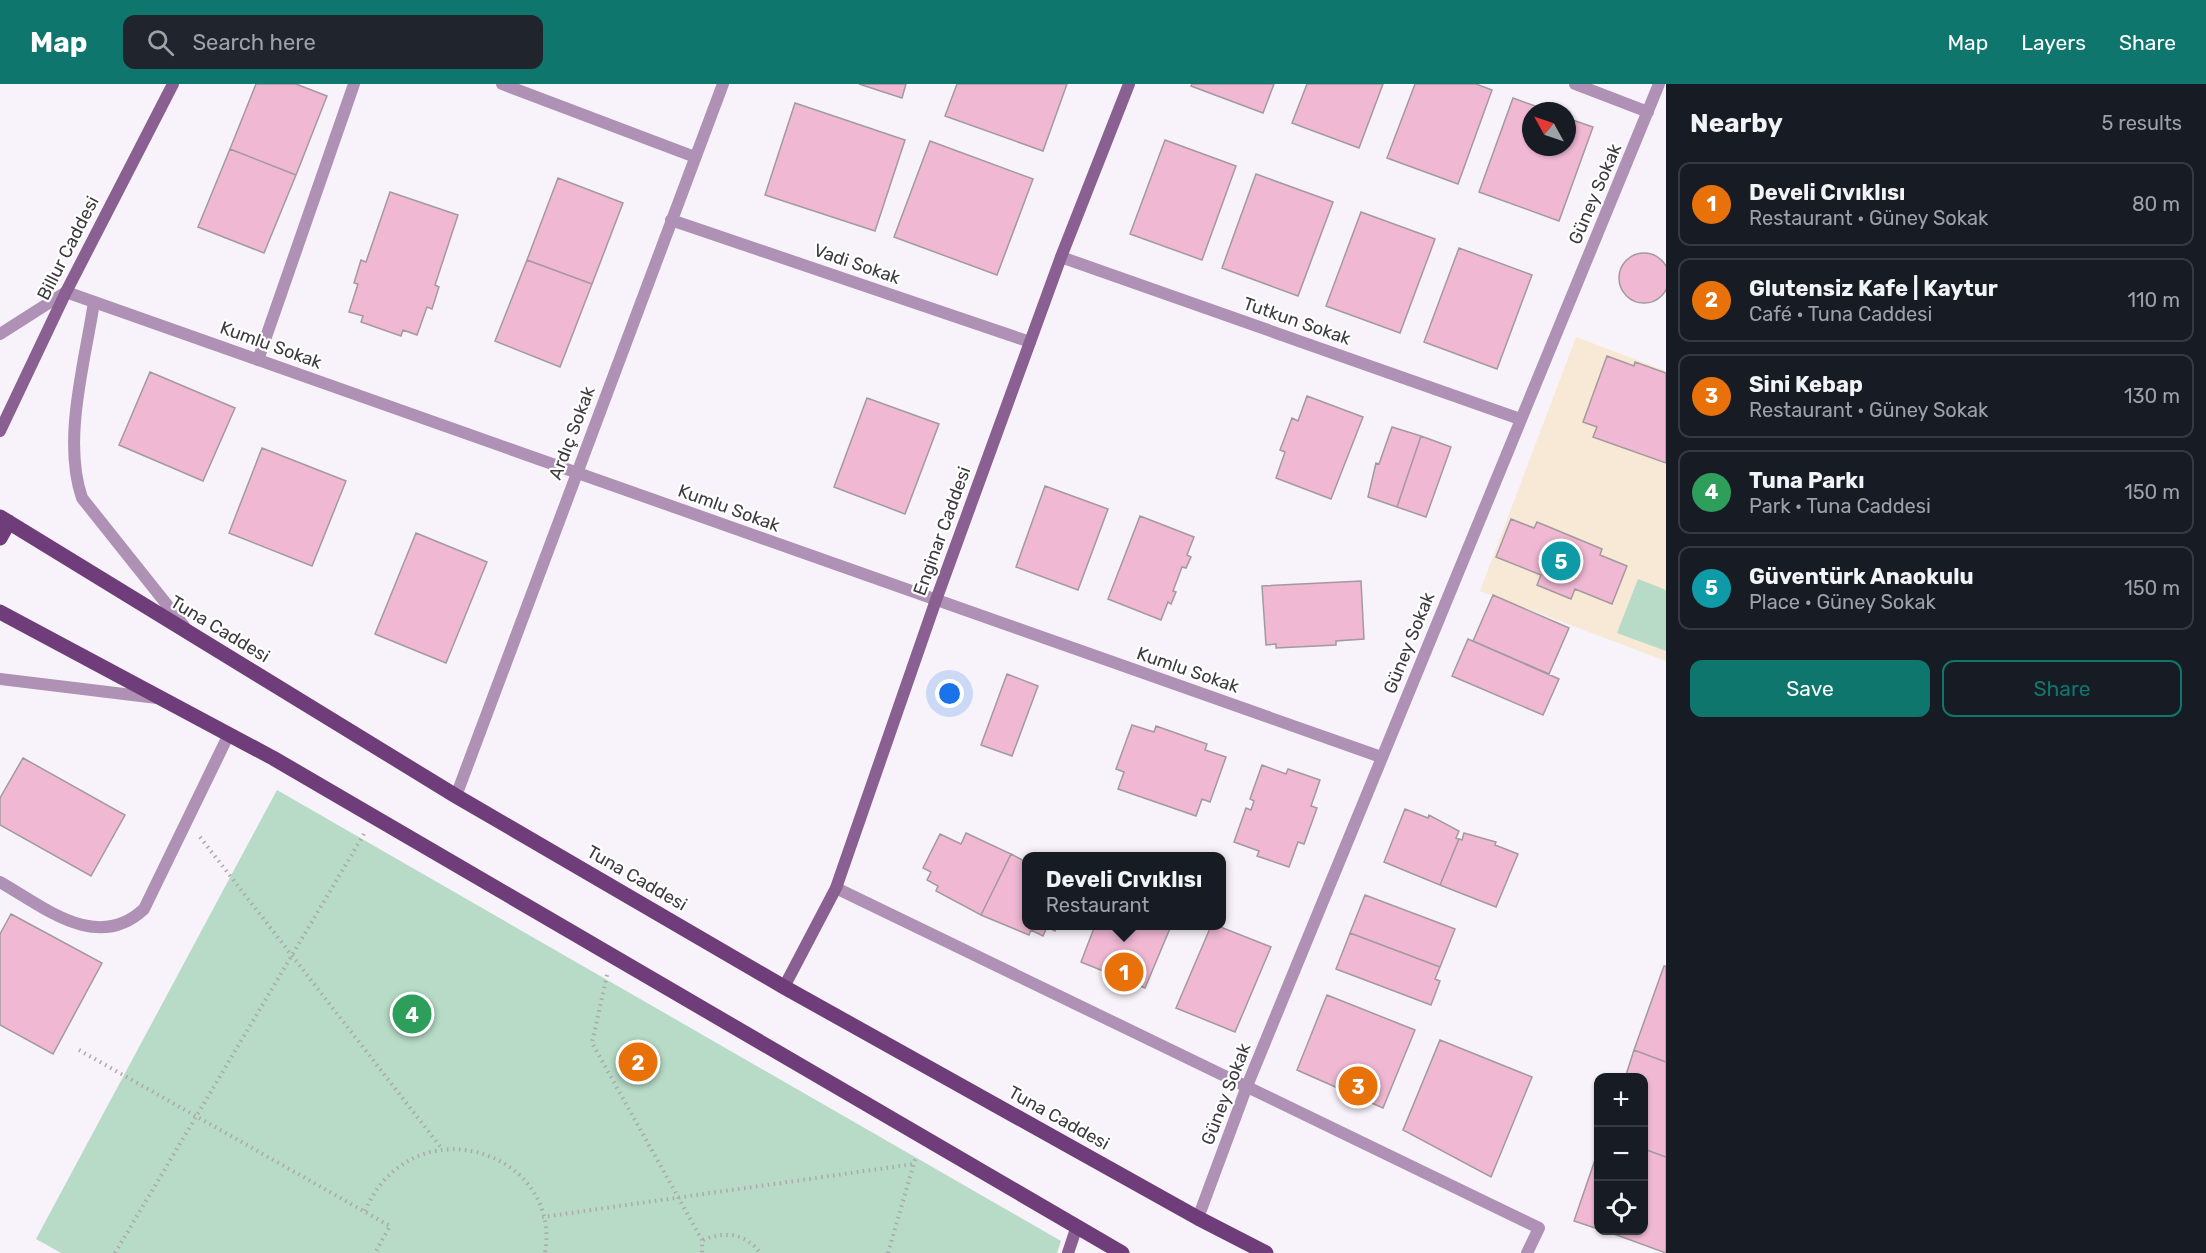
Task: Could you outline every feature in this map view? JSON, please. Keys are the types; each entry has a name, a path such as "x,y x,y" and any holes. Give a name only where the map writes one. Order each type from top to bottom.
{"main road":[{"name":"Tuna Caddesi","path":"4,519 456,796 784,987 1198,1218 1266,1253"},
{"path":"0,538 4,519"},
{"path":"0,612 229,734 1076,1229 1122,1253"}],"street":[{"name":"Billur Caddesi","path":"0,431 66,292 173,84"},
{"path":"258,360 354,84"},
{"path":"502,84 695,157"},
{"name":"Ardıç Sokak","path":"456,796 723,84"},
{"name":"Enginar Caddesi","path":"784,987 836,888 936,600 1030,342 1129,84"},
{"path":"1575,84 1648,112"},
{"name":"Güney Sokak","path":"1198,1218 1247,1086 1659,84"},
{"name":"Vadi Sokak","path":"671,220 1030,342"},
{"name":"Tutkun Sokak","path":"1061,257 1520,419"},
{"name":"Kumlu Sokak","path":"66,292 1381,758"},
{"path":"0,334 66,292"},
{"path":"94,302 73,443 76,481 81,498 190,634"},
{"path":"0,679 163,699"},
{"path":"0,882 79,926 103,929 125,923 144,909 229,734"},
{"path":"836,888 1539,1228 1527,1253"},
{"path":"1068,1253 1076,1229"}],"path":[{"path":"116,1253 374,818"},
{"path":"187,820 442,1149"},
{"path":"611,956 592,1042 702,1240 702,1253"},
{"path":"79,1050 390,1226 375,1253"},
{"path":"365,1211 383,1179 399,1165 417,1155 458,1148 479,1152 498,1160 515,1172 529,1187 542,1216 545,1253"},
{"path":"542,1216 914,1164 888,1253"},
{"path":"702,1240 726,1234 739,1236 750,1242 760,1253"}],"shaded area":[{"path":"1576,337 1666,371 1666,661 1480,591"}],"green space":[{"path":"1638,579 1666,590 1666,651 1617,633"},
{"path":"277,790 1061,1241 1057,1253 61,1253 36,1239"}],"building":[{"path":"256,84 296,84 327,96 296,175 230,149"},
{"path":"859,84 906,84 902,98"},
{"path":"957,84 1067,84 1043,151 945,116"},
{"path":"1192,84 1274,84 1263,113 1191,86"},
{"path":"1307,84 1383,84 1359,148 1292,123"},
{"path":"1415,84 1476,84 1492,90 1458,184 1387,158"},
{"path":"1513,98 1524,102 1522,102 1522,156 1576,156 1576,121 1593,127 1559,221 1479,192"},
{"path":"795,103 905,140 875,231 765,195"},
{"path":"1165,140 1236,166 1202,260 1130,234"},
{"path":"930,141 1033,179 997,275 894,237"},
{"path":"230,149 296,175 264,253 198,227"},
{"path":"1256,174 1333,202 1298,296 1222,268"},
{"path":"558,178 623,203 592,284 527,260"},
{"path":"390,192 458,215 435,285 439,287 432,309 427,307 417,335 403,330 401,336 361,322 363,316 349,312 358,284 354,283 361,260 366,262"},
{"path":"1361,212 1435,239 1400,333 1326,306"},
{"path":"1459,248 1532,275 1497,369 1424,342"},
{"path":"1639,253 1649,253 1662,260 1669,273 1669,283 1662,296 1649,303 1639,303 1630,299 1623,292 1619,283 1619,273 1623,264 1630,257"},
{"path":"527,260 592,284 560,367 495,341"},
{"path":"1607,356 1634,366 1635,362 1666,373 1666,463 1593,437 1597,427 1583,422"},
{"path":"150,372 235,408 203,481 119,445"},
{"path":"1307,396 1363,417 1331,499 1276,478 1285,452 1280,450 1292,418 1298,421"},
{"path":"867,398 939,424 905,514 834,487"},
{"path":"1392,427 1421,436 1397,507 1368,497 1376,463 1379,464"},
{"path":"1421,436 1451,447 1426,517 1397,507"},
{"path":"262,448 346,481 312,566 229,533"},
{"path":"1045,486 1108,509 1078,590 1016,567"},
{"path":"1140,516 1194,537 1187,555 1191,557 1186,568 1182,567 1173,591 1176,592 1171,604 1168,602 1161,620 1108,599"},
{"path":"1511,519 1534,528 1537,522 1602,549 1600,555 1627,566 1612,604 1575,589 1571,599 1537,585 1541,575 1496,557"},
{"path":"416,533 487,562 446,663 375,634"},
{"path":"1361,581 1364,639 1336,641 1336,645 1276,648 1276,644 1266,645 1262,586"},
{"path":"1493,595 1569,628 1549,674 1473,641"},
{"path":"1468,639 1559,679 1543,715 1452,676"},
{"path":"1007,674 1038,686 1012,756 981,745"},
{"path":"1132,725 1154,732 1156,726 1207,744 1205,750 1226,757 1210,802 1202,799 1196,816 1118,789 1124,772 1116,769"},
{"path":"23,758 125,815 91,876 0,825 0,798"},
{"path":"1262,765 1286,774 1288,769 1320,780 1311,806 1317,808 1304,844 1298,842 1289,867 1257,856 1259,851 1234,842 1246,808 1251,810 1254,801 1250,799"},
{"path":"1405,809 1428,818 1429,815 1459,831 1456,838 1459,839 1440,885 1384,862"},
{"path":"966,833 1011,854 981,915 936,891 938,886 927,880 931,872 923,868 940,834 961,844"},
{"path":"1464,833 1496,842 1495,845 1518,854 1496,907 1440,885 1459,839 1462,840"},
{"path":"1011,854 1022,860 1022,930 1031,930 1029,935 981,915"},
{"path":"1365,895 1455,929 1440,967 1350,933"},
{"path":"11,914 102,963 53,1054 0,1025 0,934"},
{"path":"1226,929 1271,947 1235,1032 1176,1008 1209,930"},
{"path":"1031,930 1046,930 1043,936"},
{"path":"1093,930 1169,930 1145,988 1081,962"},
{"path":"1350,933 1440,967 1435,979 1440,981 1431,1005 1336,969"},
{"path":"1664,966 1666,966 1666,1062 1634,1050"},
{"path":"1327,995 1415,1030 1383,1108 1297,1070"},
{"path":"1440,1040 1532,1077 1491,1177 1403,1130"},
{"path":"1634,1050 1666,1062 1666,1157 1648,1150 1648,1073 1627,1073"},
{"path":"1648,1150 1666,1157 1666,1253 1617,1235 1648,1235"},
{"path":"1594,1163 1594,1228 1574,1221"}],"place":[{"name":"Güventürk Anaokulu","path":"1561,561"},
{"name":"Develi Cıvıklısı","path":"1124,972"},
{"name":"Tuna Parkı","path":"412,1014"},
{"name":"Glutensiz Kafe | Kaytur","path":"638,1062"},
{"name":"Sini Kebap","path":"1358,1086"}]}
